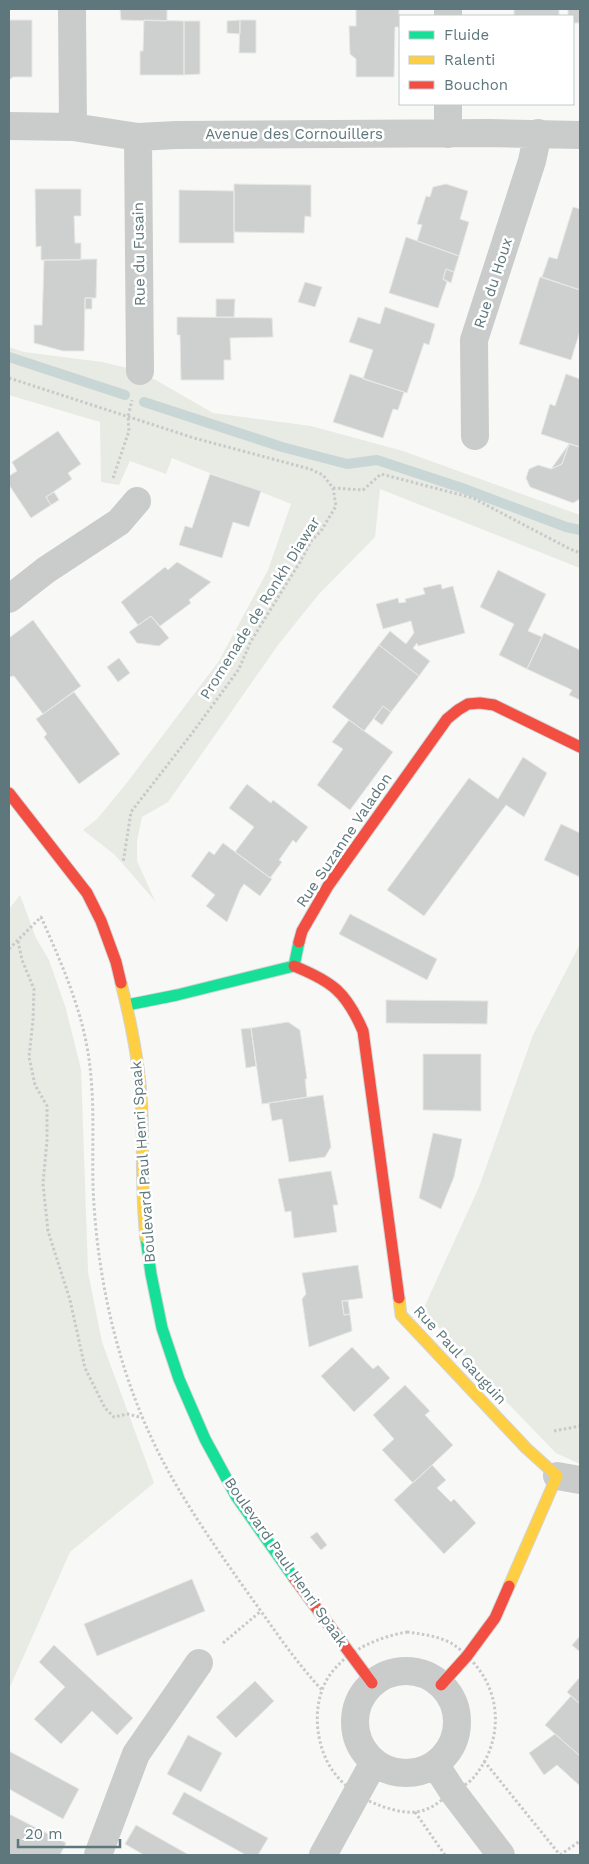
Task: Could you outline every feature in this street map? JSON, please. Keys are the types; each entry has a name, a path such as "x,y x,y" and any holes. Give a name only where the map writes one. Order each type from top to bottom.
{"street":[{"path":"72,9 73,126"},
{"path":"448,105 448,134"},
{"name":"Avenue des Cornouillers","path":"9,126 73,126 138,137 176,135 538,133 580,135"},
{"name":"Rue du Houx","path":"475,436 474,340 532,162 538,133"},
{"name":"Rue du Fusain","path":"138,137 140,371"},
{"path":"9,599 46,570 119,522 137,501"},
{"name":"Rue Suzanne Valadon","path":"294,966 302,931 328,886 447,719 457,709 468,704 480,702 494,705 580,747"},
{"name":"Boulevard Paul Henri Spaak","path":"9,793 87,893 101,921 116,962 127,1004 140,1089 143,1213 150,1274 162,1328 179,1379 205,1439 236,1496 372,1683"},
{"path":"127,1004 177,995 294,966"},
{"name":"Rue Paul Gauguin","path":"294,966 316,975 337,988 353,1007 363,1031 401,1316 543,1465 568,1478 495,1618 467,1656 441,1685"},
{"path":"98,1855 136,1754 199,1663"},
{"path":"404,1671 422,1673 433,1678 441,1685 449,1694 454,1704 458,1724 451,1747 443,1758 421,1771 405,1774 389,1771 374,1762 360,1745 354,1723 359,1702 364,1692 372,1683 387,1674 404,1671"},
{"path":"323,1855 374,1762"},
{"path":"435,1764 453,1792 501,1855"}],"path":[{"path":"119,522 108,492 129,431 128,417 136,380 140,371"},
{"path":"9,378 194,438 310,469 323,475 333,488 363,490 381,474 474,498 580,553"},
{"name":"Promenade de Ronkh Diawar","path":"123,864 131,812 199,724 238,669 250,643 312,540 321,531 336,506 333,488"},
{"path":"9,950 41,917"},
{"path":"18,941 22,960 34,989 29,1058 35,1085 47,1106 47,1140 43,1184 48,1231 70,1300 85,1368 105,1408 114,1417 128,1414 143,1418"},
{"path":"199,1663 261,1611"},
{"path":"407,1632 437,1637 453,1644 467,1656 485,1677 494,1700 496,1713 492,1748 474,1778 428,1809 415,1812 387,1809 356,1794 340,1780 326,1760 318,1724 322,1690 332,1672 350,1655 378,1638 407,1632"},
{"path":"484,1761 560,1855 580,1841"},
{"path":"415,1812 445,1855"}],"shaded area":[{"path":"9,347 24,352 102,362 140,371 213,413 311,426 403,451 580,515 580,568 380,489 375,537 318,595 278,645 168,802 142,817 137,841 137,861 155,901 115,855 83,830 97,819 126,784 219,661 268,570 291,504 172,458 166,474 130,461 119,485 101,482 100,422 9,395"},
{"path":"20,895 36,938 49,960 66,1009 81,1069 88,1272 102,1342 154,1483 70,1552 9,1689 9,909"},
{"path":"580,944 580,1464 556,1453 489,1384 423,1310 479,1187 533,1035"}],"building":[{"path":"120,9 167,9 167,21 121,20"},
{"path":"356,9 399,9 399,27 395,27 394,77 356,77 356,59 350,54 349,26 356,26"},
{"path":"514,9 559,9 559,15 514,15"},
{"path":"568,9 580,9 580,23 574,23 574,15 568,15"},
{"path":"9,20 32,20 32,77 13,77 9,80"},
{"path":"144,20 184,21 184,75 140,75 140,51 143,51"},
{"path":"240,20 256,20 256,53 239,53"},
{"path":"240,20 240,34 227,33 227,21"},
{"path":"184,21 200,21 200,74 184,75"},
{"path":"234,184 311,185 311,217 305,216 304,233 234,232"},
{"path":"446,184 468,191 460,219 469,222 459,256 417,241 422,225 417,224 426,196 430,197 433,187"},
{"path":"35,189 81,189 81,216 74,216 75,243 81,243 81,260 41,260 41,246 36,247"},
{"path":"179,190 234,191 234,243 179,243"},
{"path":"573,207 580,209 580,290 542,277 549,257 557,259"},
{"path":"406,237 459,256 454,272 446,269 443,279 447,282 438,308 389,293"},
{"path":"97,259 96,298 85,298 84,351 63,351 34,343 34,325 42,325 44,260"},
{"path":"446,269 454,272 451,283 443,279"},
{"path":"540,277 580,290 580,331 571,360 519,344"},
{"path":"305,282 322,287 315,307 298,302"},
{"path":"85,298 92,298 92,309 85,309"},
{"path":"216,299 235,299 234,317 216,317"},
{"path":"385,307 435,324 429,345 424,343 407,393 363,379 373,350 349,342 358,317 380,324"},
{"path":"177,317 272,318 273,337 230,338 231,360 224,360 224,380 181,380 180,335 177,335"},
{"path":"350,374 404,392 398,410 393,409 383,438 333,422"},
{"path":"566,374 580,379 580,447 541,434 550,404 555,406"},
{"path":"58,431 81,464 68,473 72,479 46,497 51,505 31,518 9,485 9,476 17,471 12,462"},
{"path":"569,444 580,447 580,499 573,503 530,487 526,478 529,469 538,465 551,469 562,464"},
{"path":"569,444 562,464 551,469"},
{"path":"210,474 261,491 249,527 233,522 222,558 179,545 185,526 192,528"},
{"path":"54,492 59,500 51,505 46,497"},
{"path":"177,562 211,582 189,600 191,603 160,626 151,616 138,625 121,602 165,567 168,570"},
{"path":"498,570 546,594 528,631 542,637 527,669 499,655 514,624 480,607"},
{"path":"441,584 442,589 453,586 465,633 418,646 417,643 413,648 430,661 419,676 379,645 390,631 406,644 414,633 411,621 383,629 376,604 398,598 399,603 406,602 405,599 425,594 423,588"},
{"path":"151,616 169,638 159,646 137,643 129,632"},
{"path":"33,620 81,686 43,714 14,676 9,677 9,638"},
{"path":"544,633 580,650 580,700 569,695 572,690 527,669"},
{"path":"379,645 419,676 391,712 383,706 364,731 332,707"},
{"path":"119,658 130,673 118,682 107,667"},
{"path":"74,692 120,754 79,784 44,737 47,734 36,719"},
{"path":"383,706 391,712 382,725 374,719"},
{"path":"349,720 393,752 350,810 317,785 343,749 332,742"},
{"path":"523,757 547,773 524,817 506,805 424,916 387,890 469,778 498,799"},
{"path":"247,784 271,803 273,800 308,827 296,843 293,840 279,860 282,862 270,878 235,852 254,827 229,808"},
{"path":"561,824 580,833 580,877 544,860"},
{"path":"223,843 272,879 260,896 244,884 227,922 206,906 215,895 191,876 209,851 214,855"},
{"path":"350,914 437,959 427,980 339,934"},
{"path":"386,1000 488,1001 487,1024 386,1023"},
{"path":"288,1022 300,1030 307,1079 305,1079 307,1097 262,1104 251,1028"},
{"path":"251,1028 256,1066 246,1068 241,1029"},
{"path":"423,1054 481,1054 481,1111 423,1110"},
{"path":"323,1095 331,1147 325,1157 289,1162 282,1119 272,1121 269,1103"},
{"path":"433,1133 462,1139 454,1177 441,1209 419,1198"},
{"path":"331,1171 338,1205 333,1205 337,1232 294,1238 291,1211 285,1212 278,1179"},
{"path":"358,1265 363,1298 342,1301 344,1315 350,1314 352,1331 309,1347 302,1299 306,1294 302,1273"},
{"path":"342,1301 348,1301 350,1314 344,1315"},
{"path":"352,1347 373,1369 378,1365 390,1378 354,1412 321,1376"},
{"path":"405,1385 430,1411 425,1415 453,1445 413,1483 382,1450 394,1439 373,1415"},
{"path":"432,1465 446,1480 437,1488 451,1502 454,1499 476,1523 444,1554 394,1500"},
{"path":"317,1532 327,1545 321,1550 310,1537"},
{"path":"192,1579 205,1611 97,1656 84,1624"},
{"path":"580,1636 580,1652 572,1645"},
{"path":"54,1645 133,1718 117,1735 92,1711 61,1744 34,1719 65,1687 39,1662"},
{"path":"580,1677 580,1704 567,1692"},
{"path":"255,1681 274,1701 236,1738 216,1717"},
{"path":"571,1696 580,1704 580,1756 545,1725"},
{"path":"555,1734 580,1756 580,1786 557,1765 544,1775 529,1753"},
{"path":"188,1735 222,1753 201,1792 167,1774"},
{"path":"9,1751 79,1789 63,1819 9,1789"},
{"path":"184,1792 268,1838 258,1855 246,1855 172,1814"},
{"path":"9,1814 66,1843 60,1855 9,1855"},
{"path":"136,1825 189,1855 144,1855 125,1844"}],"waterway":[{"path":"9,357 125,395"},
{"path":"144,402 282,447 347,464 377,460 462,488 566,527 580,530"}],"traffic: fast":[{"path":"127,1005 177,995 294,966 299,942"},
{"path":"146,1238 162,1328 179,1379 205,1439 236,1496 294,1578"}],"traffic: slow":[{"path":"121,983 132,1032 140,1082 143,1207 146,1238"},
{"path":"399,1298 401,1315 526,1448 557,1476 509,1586"}],"traffic: jam":[{"path":"299,942 302,931 328,886 447,719 458,710 468,704 494,705 580,747"},
{"path":"9,793 87,893 101,921 116,962 121,983"},
{"path":"294,966 319,977 337,990 351,1007 363,1031 399,1298"},
{"path":"294,1578 372,1683"},
{"path":"441,1685 467,1656 495,1618 509,1586"}]}
